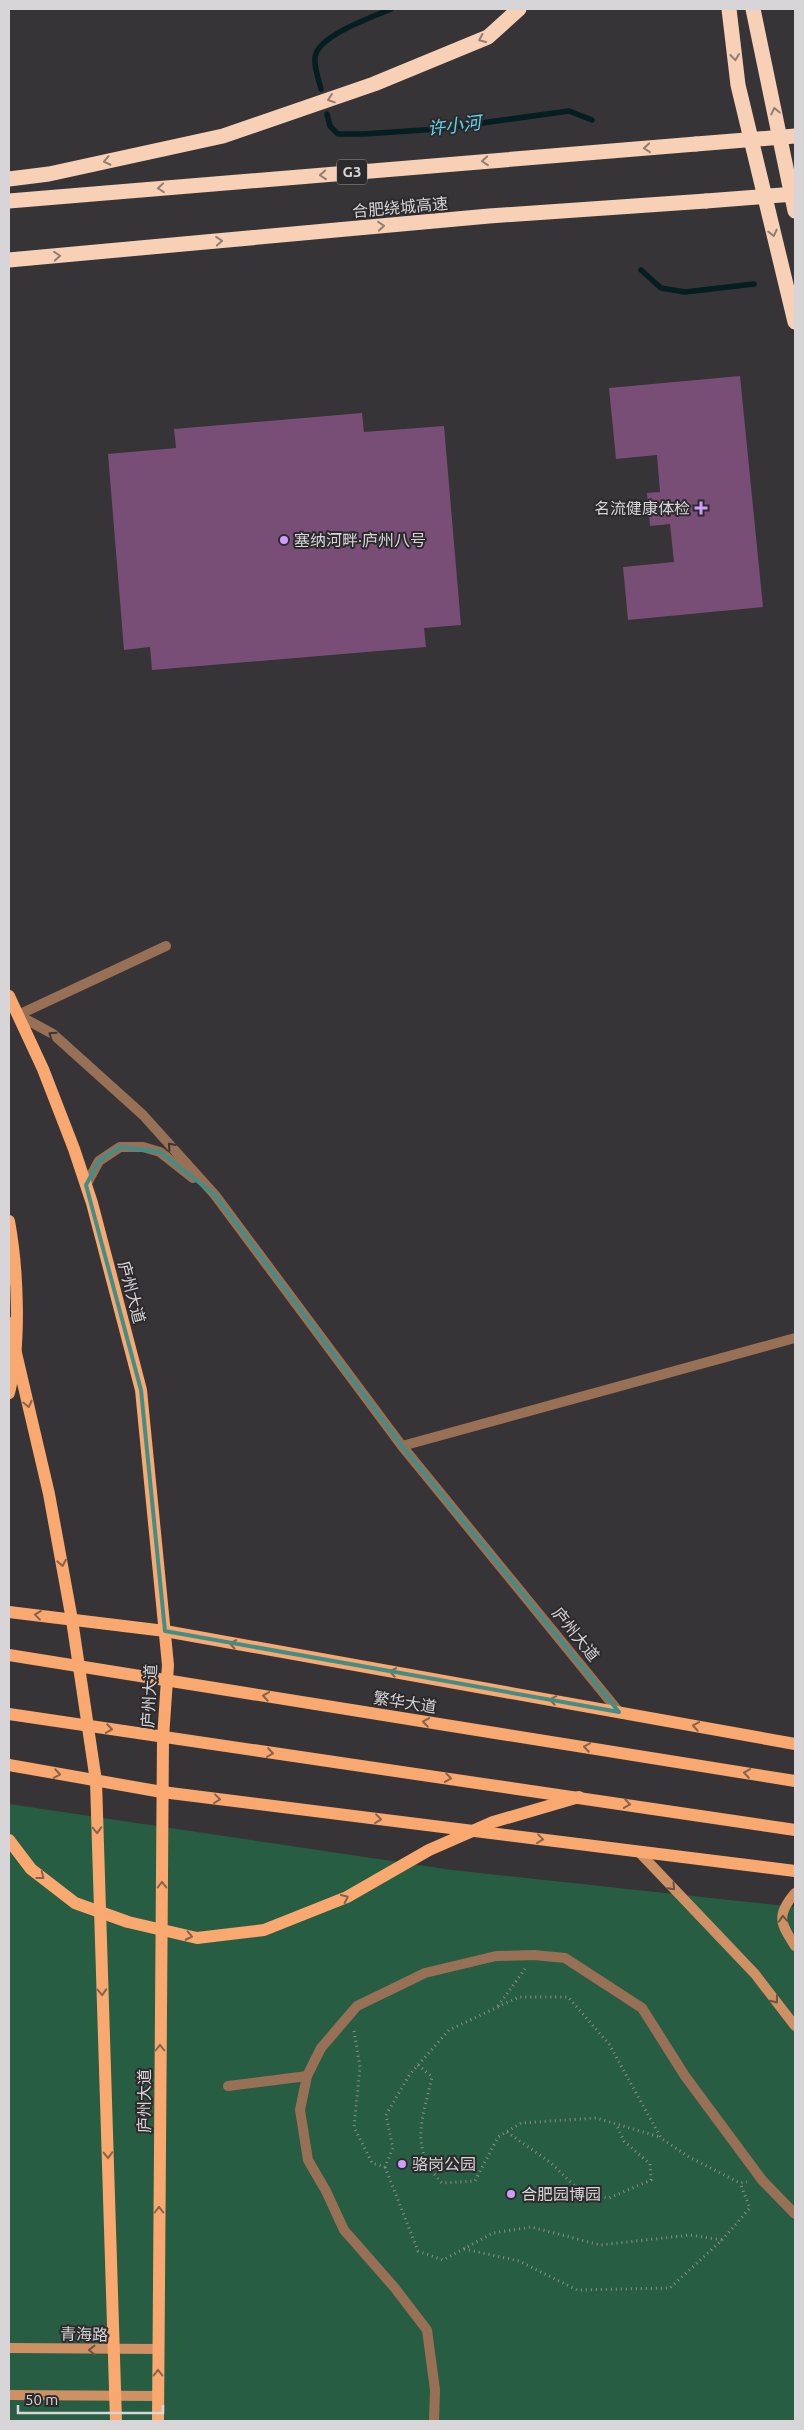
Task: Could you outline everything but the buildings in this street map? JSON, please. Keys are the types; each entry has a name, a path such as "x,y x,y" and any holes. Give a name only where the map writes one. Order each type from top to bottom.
{"highway":[{"path":"9,179 49,174 223,136 374,84 488,37 519,9"},
{"path":"729,9 738,85 795,322"},
{"path":"753,9 795,210"},
{"name":"G3","path":"9,201 795,136"},
{"name":"合肥绕城高速","path":"9,260 489,216 707,205 795,194"},
{"path":"707,205 795,204"}],"main road":[{"name":"庐州大道","path":"9,996 43,1069 86,1185 141,1390 168,1665 163,1738 162,1792 158,2421"},
{"path":"9,1221 17,1300 12,1378 9,1393"},
{"path":"9,1322 49,1494 72,1620 96,1781 116,2421"},
{"path":"9,1612 164,1631 795,1744"},
{"name":"繁华大道","path":"9,1655 795,1781"},
{"path":"9,1714 795,1830"},
{"path":"9,1765 162,1792 795,1871"},
{"path":"9,1840 31,1869 75,1903 128,1922 197,1938 264,1930 273,1927 347,1898 429,1850 494,1822 579,1797"},
{"path":"638,1851 755,1974 795,2026"},
{"path":"795,1893 785,1904 781,1914 784,1929 795,1946"},
{"name":"青海路","path":"9,2348 158,2349"},
{"path":"9,2395 158,2396"}],"street":[{"path":"18,1015 166,946"},
{"path":"18,1015 52,1034 116,1090 143,1115 215,1195"},
{"path":"86,1185 98,1160 120,1147 143,1147 160,1152 215,1195"},
{"name":"庐州大道","path":"215,1195 402,1446 619,1712"},
{"path":"402,1446 795,1338"},
{"path":"434,2421 435,2390 427,2330 394,2287 344,2230 308,2160 300,2110 307,2076 322,2048 356,2006 425,1974 496,1956 566,1958 642,2008 685,2076 762,2180 795,2214"},
{"path":"228,2086 307,2076"}],"path":[{"path":"498,2007 534,1956"},
{"path":"661,2138 609,2044 568,1997 519,1996 449,2030 418,2065 386,2115 393,2148 385,2167 418,2251 443,2260 493,2233 531,2227 600,2245 690,2236 722,2240"},
{"path":"350,2013 360,2067 354,2127 372,2163 385,2167"},
{"path":"418,2065 432,2077 419,2137 430,2170 442,2183 475,2181 498,2137 521,2123 596,2118 661,2138 689,2156 740,2182 762,2180"},
{"path":"507,2132 551,2163 582,2193 609,2198 652,2180 650,2164 624,2141 616,2124"},
{"path":"464,2249 519,2261 577,2290 670,2288 722,2240 750,2208 740,2182"}],"highlighted area":[{"path":"120,1147 160,1152 215,1195 402,1446 619,1712 165,1631 141,1390 86,1185 99,1161"}],"green space":[{"name":"合肥园博园","path":"9,1804 452,1870 795,1907 795,2421 9,2421"}],"waterway":[{"name":"许小河","path":"321,89 315,62 318,50 325,42 347,28 391,9"},
{"name":"许小河","path":"327,114 330,126 338,134 438,129 569,111 592,120"},
{"name":"许小河","path":"641,270 661,288 685,292 754,284"}],"place":[{"name":"名流健康体检","path":"701,508"},
{"name":"塞纳河畔·庐州八号","path":"284,540"},
{"name":"骆岗公园","path":"402,2164"},
{"name":"合肥园博园","path":"511,2194"}]}
